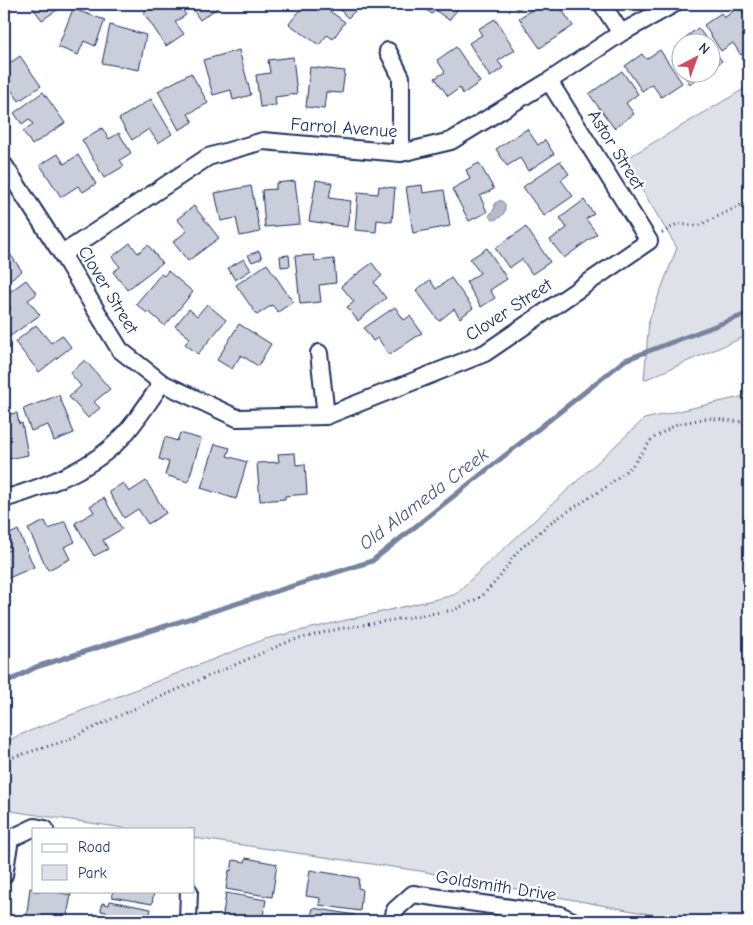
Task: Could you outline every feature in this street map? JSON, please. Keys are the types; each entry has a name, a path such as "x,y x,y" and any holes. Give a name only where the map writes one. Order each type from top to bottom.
{"street":[{"path":"602,4 621,33"},
{"name":"Farrol Avenue","path":"62,254 208,156 263,141 401,153 451,141 549,81 621,33 674,4"},
{"path":"388,51 401,77 401,153"},
{"name":"Astor Street","path":"549,81 649,241"},
{"name":"Clover Street","path":"4,165 62,254 120,350 162,383 237,418 326,416 485,353 649,241"},
{"path":"319,353 326,416"},
{"path":"4,499 43,487 100,457 124,435 162,383"},
{"path":"4,875 10,839 32,831"},
{"path":"188,921 189,892"},
{"name":"Goldsmith Drive","path":"393,921 395,910 413,894 560,915 573,921"}],"path":[{"path":"649,241 677,224 698,226 749,202"},
{"path":"4,760 65,741 151,701 290,641 338,629 454,610 480,597 498,578 517,552 550,523 606,487 632,466 652,439 677,424 708,418 749,423"}],"green space":[{"path":"749,86 749,335 644,380 649,320 677,248 624,160"},
{"path":"749,395 749,921 686,921 420,871 195,838 195,828 123,828 4,810 4,744 17,736 265,639 454,595 644,419"}],"water":[{"path":"501,200 505,204 504,213 492,220 489,216 494,209 495,203"}],"building":[{"path":"30,4 66,4 42,20"},
{"path":"155,4 178,4 186,15 175,22 184,34 166,46 143,12"},
{"path":"189,4 223,4 200,20"},
{"path":"305,4 320,4 345,22 333,39 327,35 319,45 289,24"},
{"path":"334,4 360,4 361,5 348,18"},
{"path":"418,4 462,4 449,20 435,10 432,14"},
{"path":"513,4 526,4 517,10"},
{"path":"541,4 558,4 573,26 540,48 519,18"},
{"path":"739,7 749,22 749,50 741,55 733,43 721,51 720,32 709,32 704,25 721,13 724,18"},
{"path":"73,9 105,20 95,46 84,41 78,55 58,47"},
{"path":"495,19 515,50 498,61 503,68 490,77 469,43 482,35 478,29"},
{"path":"110,25 146,35 139,70 102,63"},
{"path":"698,28 701,32 693,32"},
{"path":"456,47 480,82 463,94 460,88 448,96 435,78 445,72 437,60"},
{"path":"239,50 251,95 233,100 231,90 213,95 203,60"},
{"path":"660,50 670,65 670,82 682,83 661,97 652,84 642,91 625,66 642,54 646,59"},
{"path":"20,56 41,86 19,101 7,84 4,86 4,67"},
{"path":"293,57 297,94 275,97 276,105 260,107 256,75 270,73 268,60"},
{"path":"310,67 345,71 342,93 326,92 324,109 306,107"},
{"path":"622,71 638,94 626,103 634,114 614,128 589,94"},
{"path":"191,73 208,103 188,114 193,122 179,130 158,91"},
{"path":"43,92 65,123 32,145 23,131 33,124 29,119 22,124 14,113"},
{"path":"151,99 172,134 158,143 149,129 132,140 119,119"},
{"path":"102,128 109,139 119,133 131,153 120,160 124,166 104,178 82,140"},
{"path":"527,129 538,145 545,140 554,154 528,171 520,158 507,166 496,149"},
{"path":"58,154 64,164 78,155 96,184 83,192 78,186 61,197 40,165"},
{"path":"560,161 569,174 561,180 573,196 544,216 523,187"},
{"path":"479,163 494,189 480,196 487,212 469,221 452,189 470,179 466,170"},
{"path":"316,180 332,183 329,198 351,201 347,227 309,221"},
{"path":"295,181 300,224 265,227 262,190 276,189 276,183"},
{"path":"422,185 423,193 444,190 450,226 413,233 406,187"},
{"path":"251,186 260,232 240,236 236,218 221,221 215,193"},
{"path":"379,186 395,188 392,222 377,220 376,232 355,230 358,192 378,194"},
{"path":"584,200 594,214 586,219 597,234 564,258 550,240 567,228 560,218"},
{"path":"194,206 219,238 188,261 173,242 187,231 177,219"},
{"path":"526,227 550,262 532,274 522,259 509,268 495,248"},
{"path":"130,243 138,253 148,245 162,263 127,290 113,272 120,267 112,257"},
{"path":"487,248 507,279 490,290 495,298 481,307 466,282 480,273 470,259"},
{"path":"259,251 262,258 252,262 248,255"},
{"path":"10,254 22,271 4,284 4,258"},
{"path":"289,255 290,266 281,267 280,256"},
{"path":"314,255 315,261 334,259 336,283 319,285 321,302 300,304 295,256"},
{"path":"244,259 251,270 235,280 228,268"},
{"path":"372,263 382,276 374,282 386,298 358,321 347,307 354,302 341,286"},
{"path":"267,264 293,302 278,312 272,305 257,315 236,285"},
{"path":"168,271 193,292 165,326 148,311 147,313 136,304 161,274 164,276"},
{"path":"451,278 473,308 460,318 454,309 439,321 416,290 430,280 436,289"},
{"path":"26,280 37,294 28,300 40,315 9,337 4,330 4,314 11,309 4,296"},
{"path":"207,304 226,320 198,354 185,344 190,338 175,326 189,309 197,316"},
{"path":"395,307 404,320 410,316 422,333 389,355 378,338 373,341 364,328"},
{"path":"239,324 271,344 258,366 241,355 232,369 217,360"},
{"path":"36,325 51,343 62,335 71,347 39,372 15,342"},
{"path":"85,360 110,389 94,402 100,408 88,418 69,397 81,386 70,373"},
{"path":"59,395 74,433 54,441 48,425 31,431 23,409"},
{"path":"17,413 19,424 22,423 28,455 4,460 4,415"},
{"path":"180,433 201,439 188,482 165,475 169,462 159,459 165,437 177,441"},
{"path":"215,444 230,448 227,456 247,462 236,499 201,488"},
{"path":"295,453 296,465 305,464 307,494 285,496 285,499 260,501 257,463 279,462 278,454"},
{"path":"146,481 166,513 148,524 138,509 124,518 109,492 123,483 129,492"},
{"path":"104,498 122,529 103,540 108,549 94,556 75,523 94,512 90,506"},
{"path":"45,521 49,529 65,521 75,542 64,547 70,559 48,570 28,529"},
{"path":"18,530 34,567 4,580 4,552 10,550 4,537"},
{"path":"246,858 277,864 272,897 226,889 229,870 231,871 233,860 245,862"},
{"path":"310,870 359,878 358,888 362,889 360,911 319,905 320,898 306,896"},
{"path":"30,888 32,888 32,892 55,892 71,895 66,921 26,921"},
{"path":"113,892 154,892 152,904 112,897"},
{"path":"226,893 266,900 262,921 222,921"},
{"path":"110,901 151,909 148,921 108,921 105,919 107,912 101,911 102,903 109,905"},
{"path":"313,908 355,915 353,921 310,921"}],"waterway":[{"name":"Old Alameda Creek","path":"4,684 36,667 372,561 625,360 749,313"}]}
